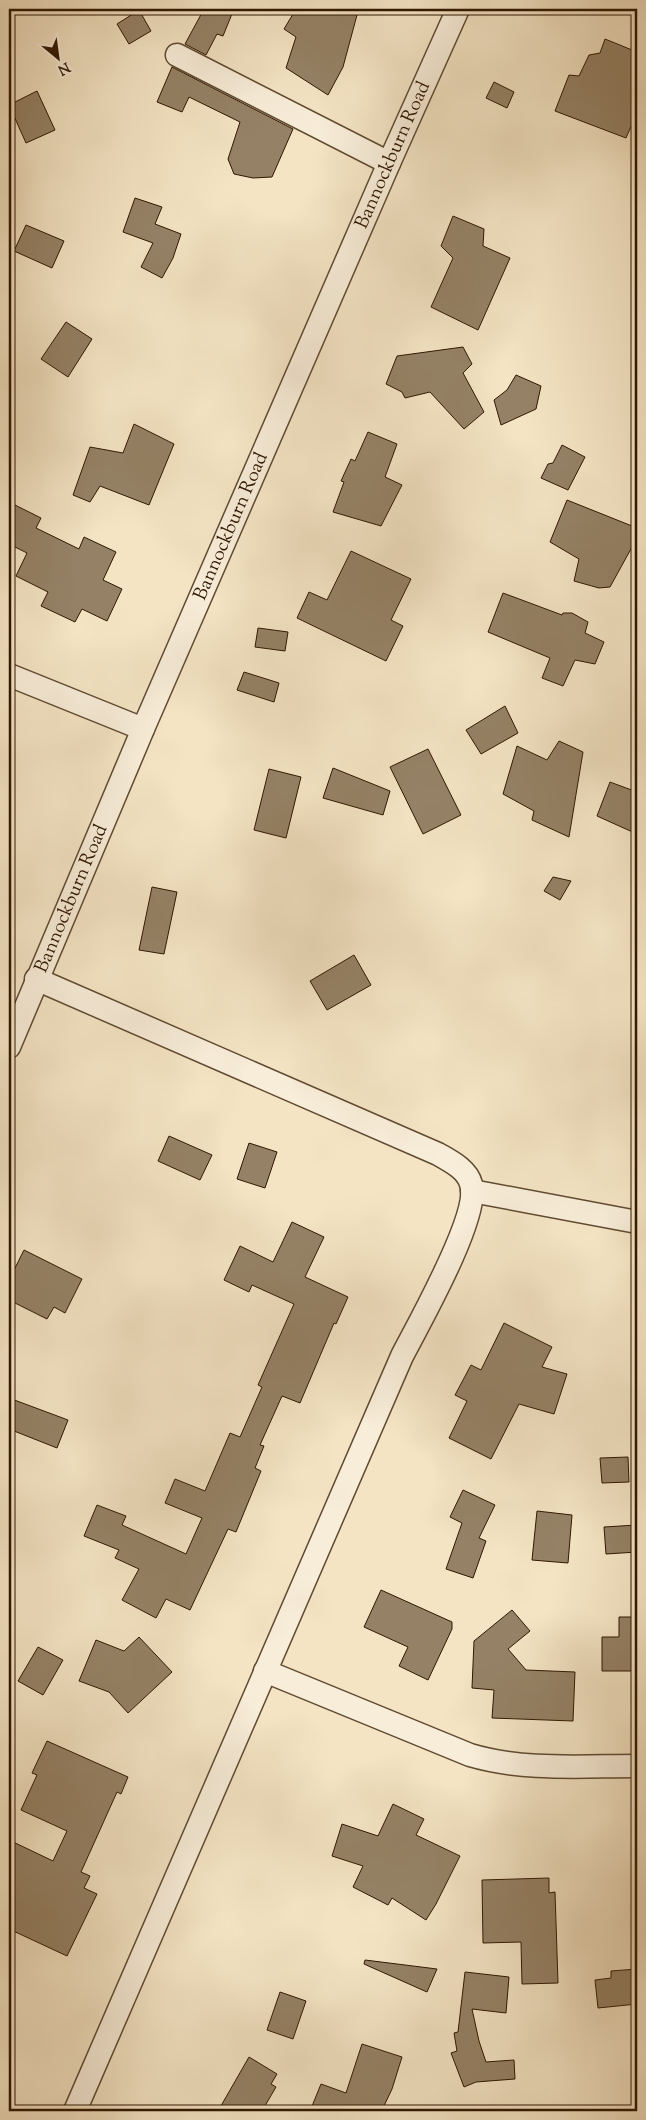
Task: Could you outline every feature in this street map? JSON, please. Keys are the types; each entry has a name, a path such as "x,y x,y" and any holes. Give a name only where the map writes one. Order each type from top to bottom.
{"street":[{"name":"Bannockburn Road","path":"9,1047 36,979 143,729 388,164 458,9"},
{"path":"178,55 388,164"},
{"path":"9,674 143,729"},
{"path":"36,979 438,1154 454,1163 464,1172 471,1183 472,1191 471,1206 446,1268 402,1356 75,2111"},
{"path":"472,1191 637,1222"},
{"path":"265,1671 470,1755 495,1762 551,1767 637,1766"}],"building":[{"path":"204,9 234,9 223,36 217,34 206,55 185,44"},
{"path":"296,9 344,9 357,15 343,67 328,95 286,68 296,37 284,29"},
{"path":"139,10 151,31 129,44 117,24"},
{"path":"605,39 637,52 637,113 626,138 555,111 569,75 579,76 589,55 600,53"},
{"path":"172,67 293,129 272,177 253,178 234,174 228,159 240,122 189,97 182,112 157,102"},
{"path":"494,82 514,92 507,108 486,98"},
{"path":"37,91 55,130 26,143 9,105"},
{"path":"135,198 162,207 155,224 181,234 173,258 162,278 141,267 153,243 123,232"},
{"path":"453,216 484,229 483,246 510,258 478,330 431,307 453,258 441,246"},
{"path":"26,225 64,241 52,268 14,251"},
{"path":"66,322 92,339 68,377 41,359"},
{"path":"463,347 472,364 463,373 484,412 464,429 430,392 405,398 402,392 386,384 397,356"},
{"path":"516,375 541,386 536,409 501,425 494,400 507,390"},
{"path":"134,424 174,444 149,505 100,486 90,502 73,495 90,447 123,453"},
{"path":"368,432 397,444 385,477 402,485 381,526 333,512 344,482 341,481 351,459 355,461"},
{"path":"562,445 585,457 568,490 541,478 548,464 553,463"},
{"path":"567,500 637,528 637,538 610,587 599,588 574,581 579,559 550,542"},
{"path":"9,502 41,518 36,528 79,549 84,537 116,552 103,580 122,589 107,621 82,609 75,622 41,606 48,592 16,576 27,553 9,544"},
{"path":"351,551 411,579 391,620 403,626 386,661 297,618 309,592 327,600"},
{"path":"503,593 562,615 563,613 572,613 588,622 585,633 604,642 595,664 575,660 563,686 542,678 550,658 488,632"},
{"path":"258,628 288,632 285,651 255,647"},
{"path":"244,672 279,683 274,702 237,690"},
{"path":"505,706 518,733 481,754 466,730"},
{"path":"559,741 583,752 569,837 532,820 534,811 503,794 517,746 547,760"},
{"path":"428,749 461,815 423,834 390,767"},
{"path":"333,768 390,791 383,815 323,798"},
{"path":"269,769 301,777 286,838 254,830"},
{"path":"610,782 637,792 637,834 597,816"},
{"path":"553,877 571,881 560,900 544,891"},
{"path":"152,887 177,892 164,954 139,950"},
{"path":"354,955 371,985 327,1010 310,981"},
{"path":"169,1136 212,1155 200,1180 158,1161"},
{"path":"249,1143 277,1152 265,1188 237,1179"},
{"path":"292,1222 324,1237 305,1277 348,1297 336,1324 334,1323 300,1403 282,1396 260,1445 264,1446 255,1468 261,1471 236,1532 228,1529 190,1610 166,1599 156,1618 122,1600 139,1569 115,1558 119,1550 84,1536 97,1505 126,1516 122,1525 186,1554 202,1518 165,1503 175,1479 205,1491 230,1433 240,1437 262,1387 258,1385 294,1304 252,1285 249,1292 224,1280 240,1246 273,1262"},
{"path":"24,1250 82,1279 65,1313 54,1307 47,1319 9,1300 9,1280"},
{"path":"504,1323 552,1347 542,1367 567,1374 554,1414 519,1404 491,1459 449,1438 467,1401 455,1395 471,1365 481,1370"},
{"path":"9,1398 68,1420 57,1448 9,1429"},
{"path":"628,1457 629,1482 602,1483 600,1458"},
{"path":"463,1490 495,1505 479,1538 486,1541 473,1578 446,1569 462,1523 450,1517"},
{"path":"537,1511 572,1515 568,1563 532,1560"},
{"path":"637,1525 637,1552 606,1554 604,1527"},
{"path":"381,1590 452,1622 452,1629 428,1680 399,1666 408,1647 364,1627"},
{"path":"512,1610 530,1631 508,1649 526,1670 575,1672 573,1721 492,1718 494,1690 472,1688 474,1641"},
{"path":"619,1617 637,1617 637,1671 602,1671 602,1637 619,1637"},
{"path":"139,1637 172,1672 128,1713 109,1692 79,1681 96,1640 124,1651"},
{"path":"38,1647 63,1660 43,1695 18,1681"},
{"path":"47,1741 128,1777 121,1794 117,1792 81,1872 90,1876 84,1888 97,1894 67,1956 9,1929 9,1840 53,1861 67,1831 21,1810 37,1775 32,1773"},
{"path":"393,1804 424,1819 416,1835 460,1856 426,1920 392,1898 388,1905 353,1887 363,1866 332,1856 342,1824 378,1836"},
{"path":"549,1878 549,1893 555,1892 558,1983 522,1984 521,1942 483,1943 482,1880"},
{"path":"365,1960 437,1969 427,1992 364,1964"},
{"path":"637,1969 637,2004 598,2008 595,1980 611,1978 611,1971"},
{"path":"465,1972 509,1977 506,2013 472,2009 486,2062 514,2060 515,2079 476,2082 464,2087 451,2053 457,2051 454,2033 458,2032"},
{"path":"280,1992 306,2001 293,2039 267,2030"},
{"path":"362,2044 402,2057 392,2089 383,2108 388,2111 310,2111 321,2084 346,2093"},
{"path":"249,2057 277,2074 271,2084 276,2087 262,2111 218,2111"}]}
